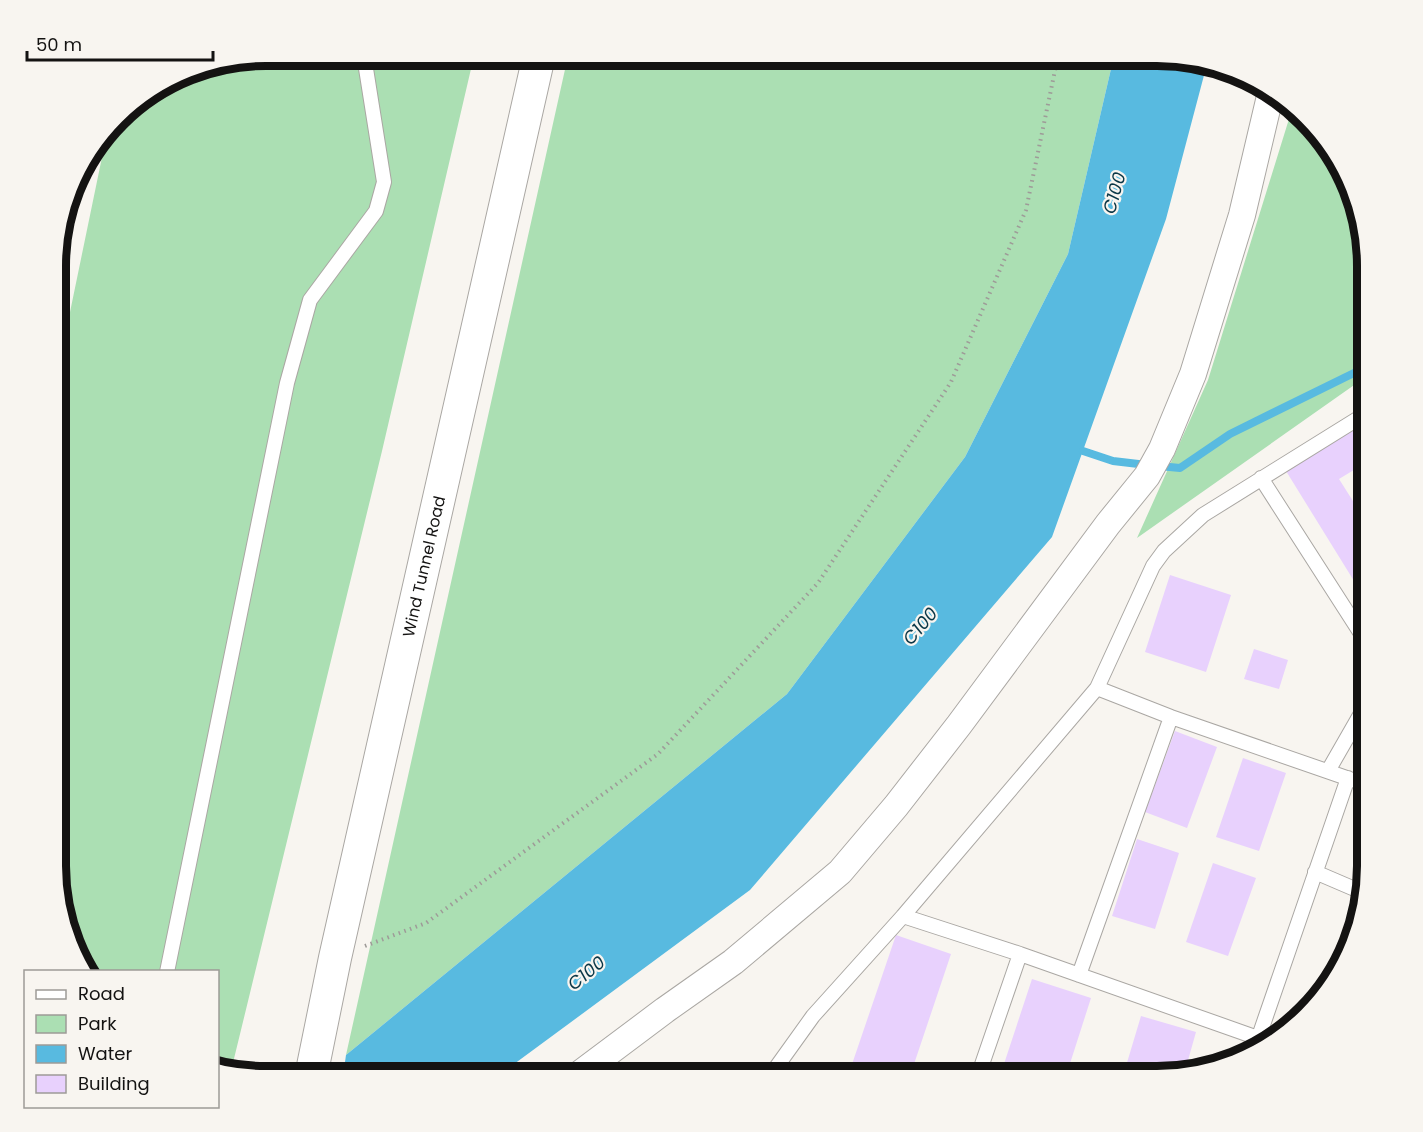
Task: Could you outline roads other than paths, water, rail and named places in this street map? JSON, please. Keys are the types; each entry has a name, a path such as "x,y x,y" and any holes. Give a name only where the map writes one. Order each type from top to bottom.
{"street":[{"name":"Wind Tunnel Road","path":"313,1066 335,958 537,66"},
{"path":"590,1066 733,962 840,872 938,752 1153,465 1193,374 1204,340 1242,214 1269,101"}],"lane":[{"path":"167,970 287,383 310,300 376,211 384,182 366,66"},
{"path":"777,1066 813,1016 903,916 1097,688 1153,566 1164,551 1203,515 1357,419"},
{"path":"1261,478 1357,627"},
{"path":"1097,688 1171,717 1357,781"},
{"path":"1079,975 1171,717"},
{"path":"1328,771 1357,720"},
{"path":"1258,1038 1348,778"},
{"path":"1315,872 1355,889"},
{"path":"903,916 1079,975 1252,1041"},
{"path":"981,1066 1020,954"}],"water":[{"name":"C100","path":"1112,66 1170,66 1205,72 1166,219 1052,537 750,890 512,1066 344,1066 346,1055 787,694 965,457 1068,254"}],"waterway":[{"path":"1159,466 1180,468 1230,434 1357,371"},
{"path":"1083,451 1113,461 1147,465"}]}
